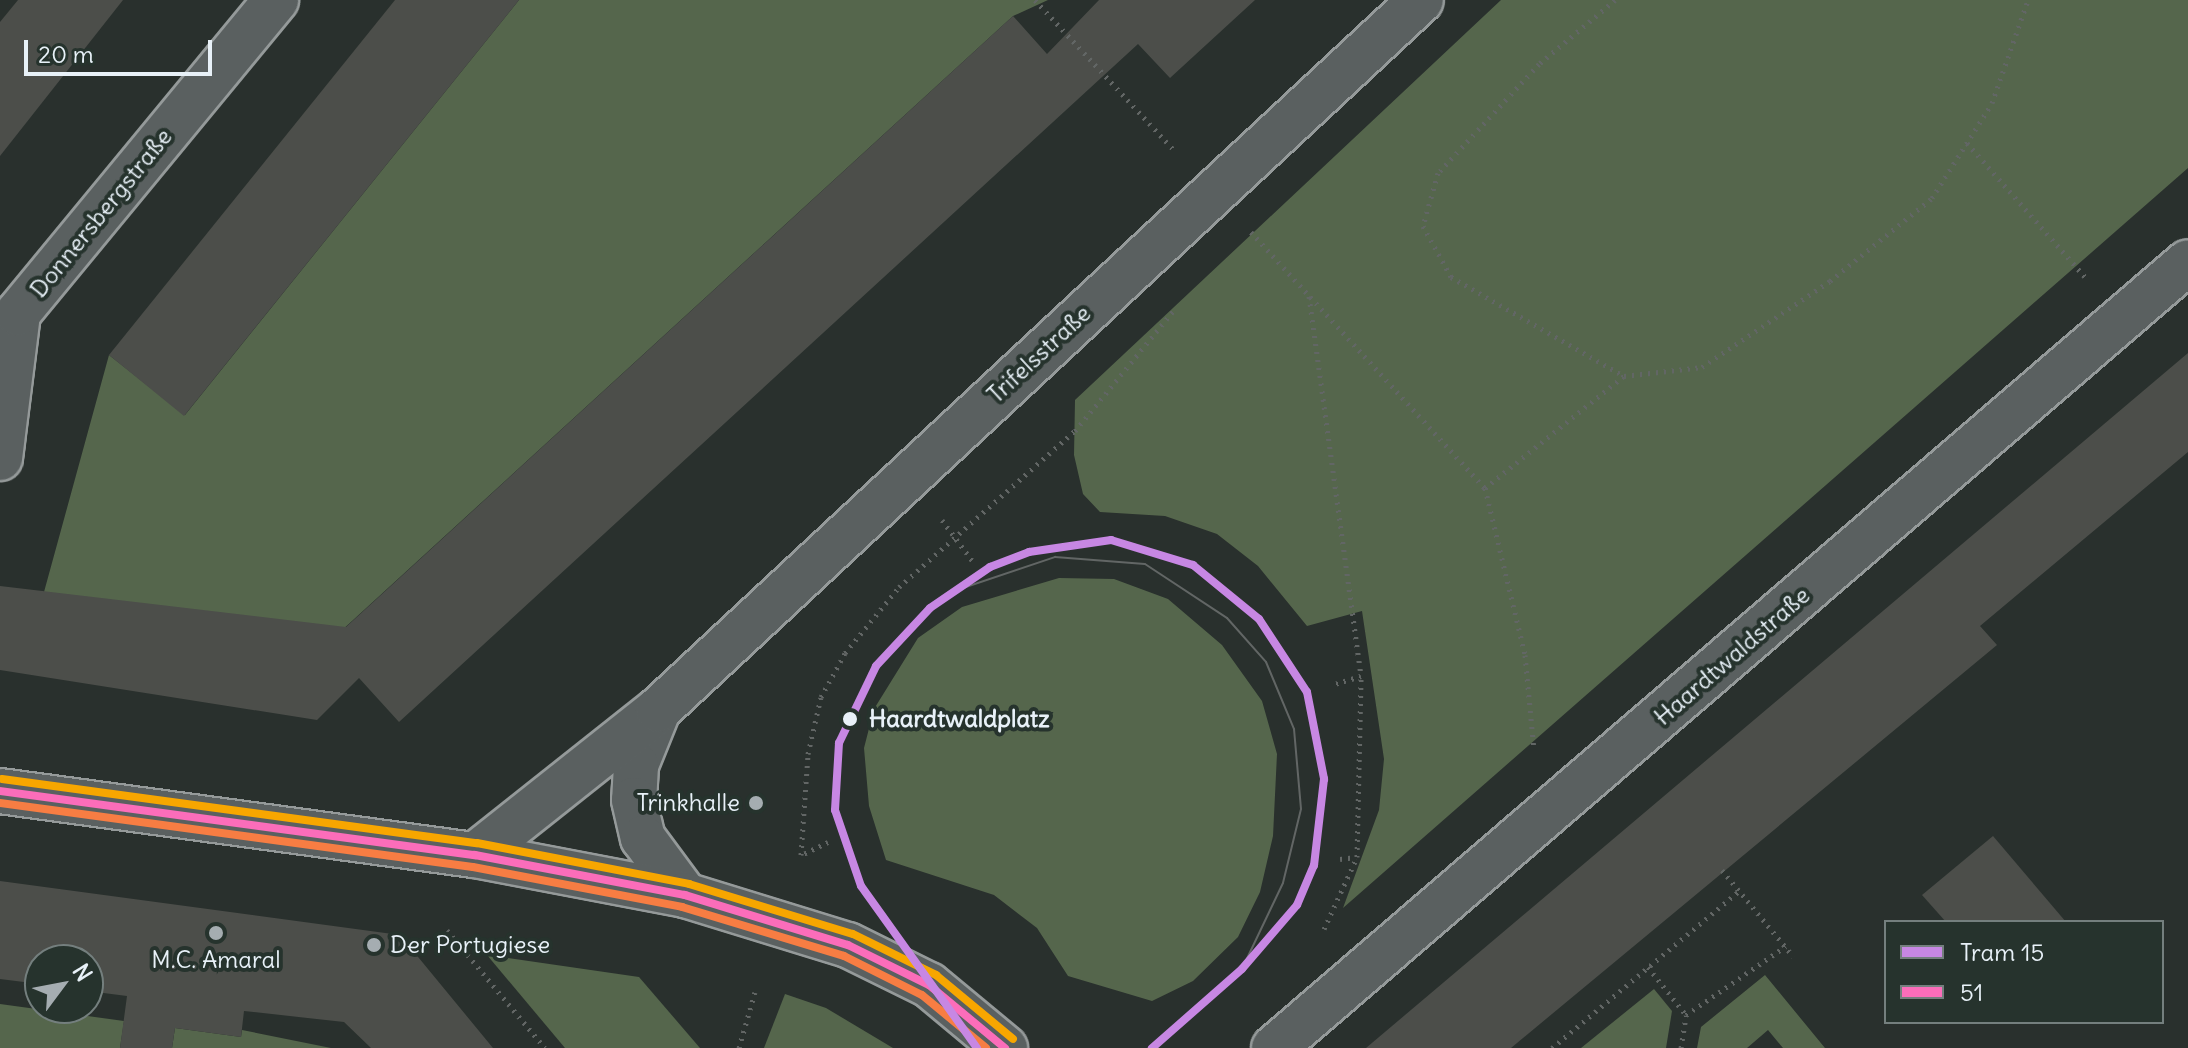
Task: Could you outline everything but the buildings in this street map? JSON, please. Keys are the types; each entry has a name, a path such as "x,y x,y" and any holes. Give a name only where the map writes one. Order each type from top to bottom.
{"street":[{"name":"Donnersbergstraße","path":"0,458 18,313 276,0"},
{"name":"Trifelsstraße","path":"475,855 658,710 1421,0"},
{"name":"Haardtwaldstraße","path":"1274,1048 2188,262"},
{"name":"Trifelsstraße","path":"658,710 636,765 634,800 643,838 685,895"},
{"path":"0,791 475,855 685,895 848,945 929,985 1005,1048"}],"path":[{"path":"1035,0 1485,488 1525,655 1534,750"},
{"path":"1615,0 1539,64 1438,173 1423,226 1451,277 1624,376"},
{"path":"1485,488 1624,376 1702,367 1830,281 1932,198 1992,103 2028,0"},
{"path":"1967,143 2097,290"},
{"path":"1309,296 1361,676 1357,857 1324,930"},
{"path":"828,842 801,855 821,697 899,587 1075,431 1184,298"},
{"path":"941,519 974,563"},
{"path":"1335,684 1361,676"},
{"path":"1340,859 1357,857"},
{"path":"1722,870 1793,956"},
{"path":"1552,1048 1740,890"},
{"path":"447,930 545,1048"},
{"path":"1681,1048 1686,1015 1786,946"},
{"path":"1648,967 1686,1015"},
{"path":"739,1048 755,992"}],"green space":[{"path":"519,0 1048,0 1013,16 328,643 44,592 109,355 185,415"},
{"path":"1501,0 2188,0 2188,168 1343,908 1379,810 1384,759 1362,611 1307,626 1258,566 1217,534 1165,516 1100,512 1083,494 1074,455 1075,400"},
{"name":"Haardtwaldplatz","path":"1059,578 1114,579 1168,599 1222,645 1262,701 1277,754 1273,836 1260,892 1238,937 1193,981 1152,1001 1068,976 1037,928 994,895 886,860 869,806 864,748 874,709 918,638 962,607"},
{"path":"487,955 639,977 700,1048 565,1048"},
{"path":"1765,975 1825,1048 1783,1048 1768,1030 1747,1048 1697,1048 1701,1027"},
{"path":"1654,989 1672,1011 1666,1048 1581,1048"},
{"path":"785,994 826,1008 893,1048 764,1048"},
{"path":"0,1004 24,1007 24,1024 104,1024 104,1018 124,1021 120,1048 0,1048"},
{"path":"175,1028 241,1037 242,1030 331,1048 172,1048"}],"tram line":[{"name":"15","path":"977,1048 861,886 835,810 839,743 876,666 930,608 990,567 1029,552 1111,540 1193,565 1259,619 1307,692 1324,779 1314,865 1297,905 1242,969 1152,1048"},
{"path":"954,591 1055,557 1145,564 1227,618 1266,662 1294,729 1301,809 1283,883 1242,969"}],"transit line":[{"path":"2,779 477,843 689,884 853,934 936,975 1013,1039"},
{"name":"51","path":"0,791 475,855 685,895 848,945 929,985 1005,1048"},
{"path":"0,803 473,867 682,907 844,956 922,995 986,1048"}],"place":[{"name":"Haardtwaldplatz","path":"850,719"},
{"name":"Trinkhalle","path":"756,803"},
{"name":"M.C. Amaral","path":"216,933"},
{"name":"Der Portugiese","path":"374,945"}]}
